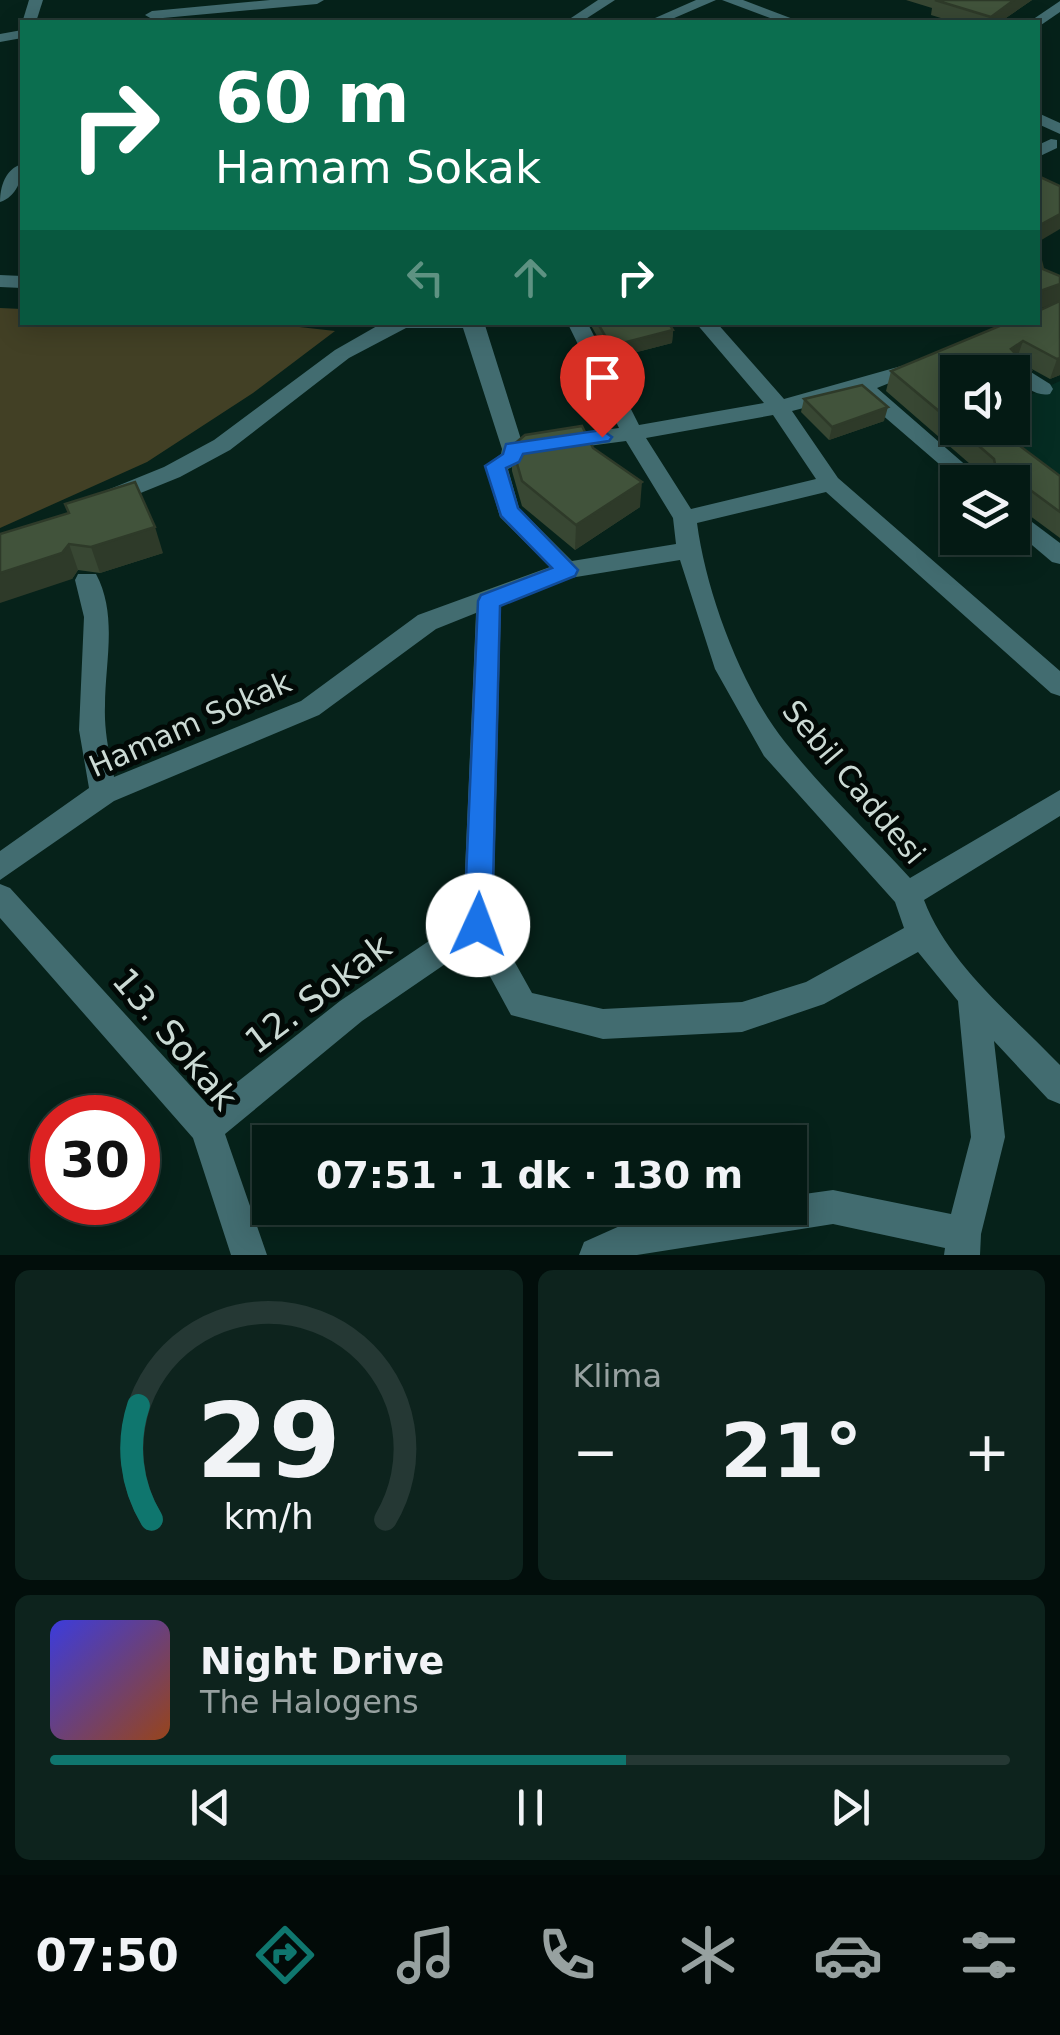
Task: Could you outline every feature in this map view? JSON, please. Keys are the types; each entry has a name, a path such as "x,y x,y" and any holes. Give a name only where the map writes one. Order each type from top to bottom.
{"street":[{"path":"151,13 191,18 317,0"},
{"path":"575,20 608,0"},
{"path":"658,20 708,0"},
{"path":"730,0 788,20"},
{"path":"1039,20 1060,4"},
{"path":"0,197 20,172"},
{"path":"88,505 172,472 222,445 342,354 393,325"},
{"path":"474,325 513,448 512,458 496,466 508,511 567,570"},
{"name":"Sebil Caddesi","path":"578,325 632,433 686,518 690,550 728,670 774,748 906,895 921,933 973,996 1060,1088"},
{"path":"708,325 777,405 830,483 1060,686"},
{"path":"513,448 632,433 864,388 940,359"},
{"path":"1030,379 1043,389"},
{"path":"864,388 954,465"},
{"path":"686,518 830,483"},
{"path":"1030,530 1060,555"},
{"name":"Hamam Sokak","path":"0,868 104,793 310,708 427,622 567,570 690,550"},
{"path":"86,580 95,599 98,630 92,674 92,730 104,793"},
{"path":"489,601 478,925 522,1005 603,1024 742,1017 813,994 880,960 921,933"},
{"path":"906,895 1060,802"},
{"name":"13. Sokak","path":"0,898 206,1128 249,1255"},
{"name":"12. Sokak","path":"206,1128 351,1011 478,925"},
{"path":"598,1255 640,1235 833,1208 962,1244 988,1137 973,996"}],"shaded area":[{"path":"0,308 20,309 20,325 282,325 335,331 253,393 147,462 0,528"},
{"path":"1060,381 1060,499 1006,445 1030,445 1030,395"}],"building":[{"path":"935,0 1014,0 991,17"},
{"path":"1040,177 1060,186 1060,214 1040,225"},
{"path":"1040,260 1043,269 1060,276 1060,284 1043,290 1041,298"},
{"path":"1060,301 1060,358 1023,341 1011,349 1017,355 940,355 940,412 891,371 1002,325 1040,325 1040,310"},
{"path":"599,325 670,325 673,330 611,346"},
{"path":"862,385 888,407 832,427 804,399"},
{"path":"582,426 593,448 642,482 576,525 522,481 512,446 525,435"},
{"path":"978,445 1019,445 1060,476 1060,512 1030,490 1030,465 988,465 995,464"},
{"path":"135,482 155,527 91,547 69,544 62,553 0,573 0,534 69,513 65,504"}],"route":[{"path":"478,925 489,601 567,570 508,511 496,466 512,458 513,448 602,437"}]}
